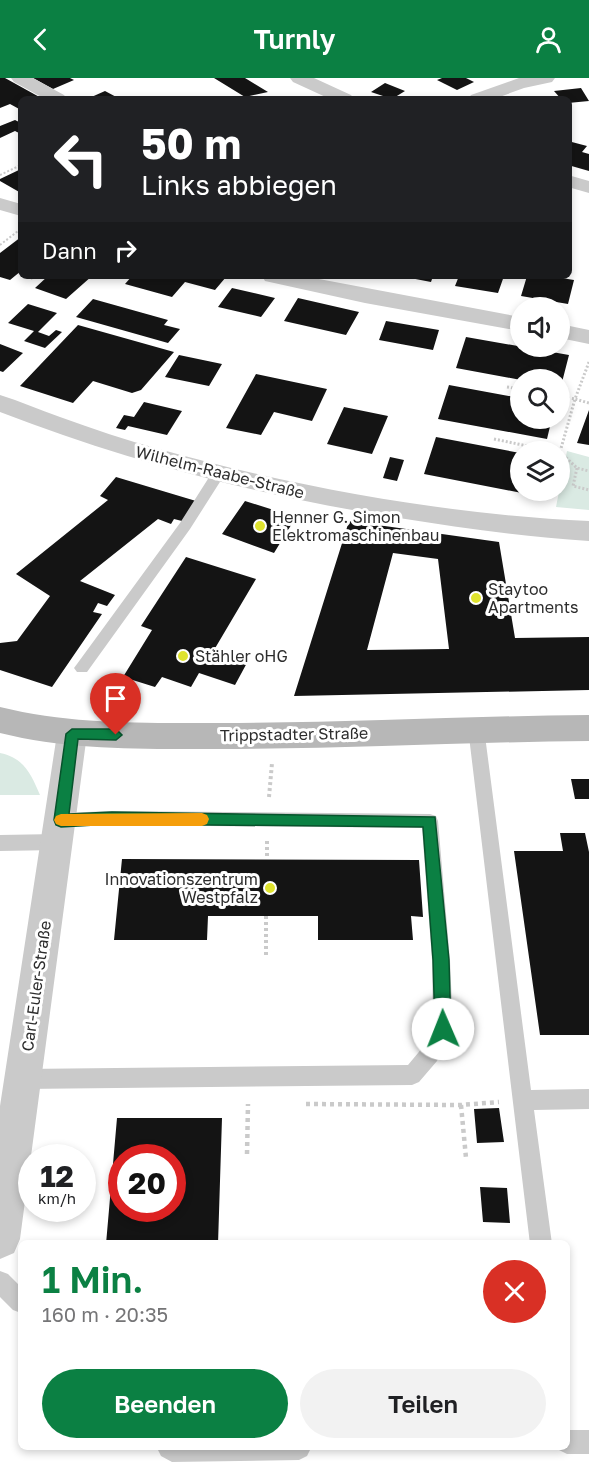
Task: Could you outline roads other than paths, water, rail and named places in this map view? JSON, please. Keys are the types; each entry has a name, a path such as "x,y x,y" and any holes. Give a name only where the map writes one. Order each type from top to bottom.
{"main road":[{"name":"Trippstadter Straße","path":"0,720 72,734 274,735 477,728 589,728"}],"street":[{"path":"20,78 53,96"},
{"path":"299,78 338,96"},
{"path":"485,96 520,83 546,78"},
{"path":"572,182 589,187"},
{"path":"0,204 18,209"},
{"path":"287,279 365,296 510,322"},
{"path":"570,333 589,337"},
{"name":"Wilhelm-Raabe-Straße","path":"0,402 95,439 218,474 332,499 487,522 589,531"},
{"name":"Carl-Euler-Straße","path":"0,1239 72,734"}],"lane":[{"path":"82,668 185,526 218,474"},
{"path":"477,728 541,1240"},
{"path":"0,843 59,832 112,818 430,821 441,960 443,1029 430,1054 412,1075 23,1079"},
{"path":"524,1100 589,1099"},
{"path":"0,1282 18,1299"},
{"path":"570,1442 589,1442"}],"place":[{"name":"Henner G. Simon Elektromaschinenbau","path":"260,526"},
{"name":"Staytoo Apartments","path":"476,598"},
{"name":"Stähler oHG","path":"183,656"},
{"name":"Innovationszentrum Westpfalz","path":"270,888"}]}
